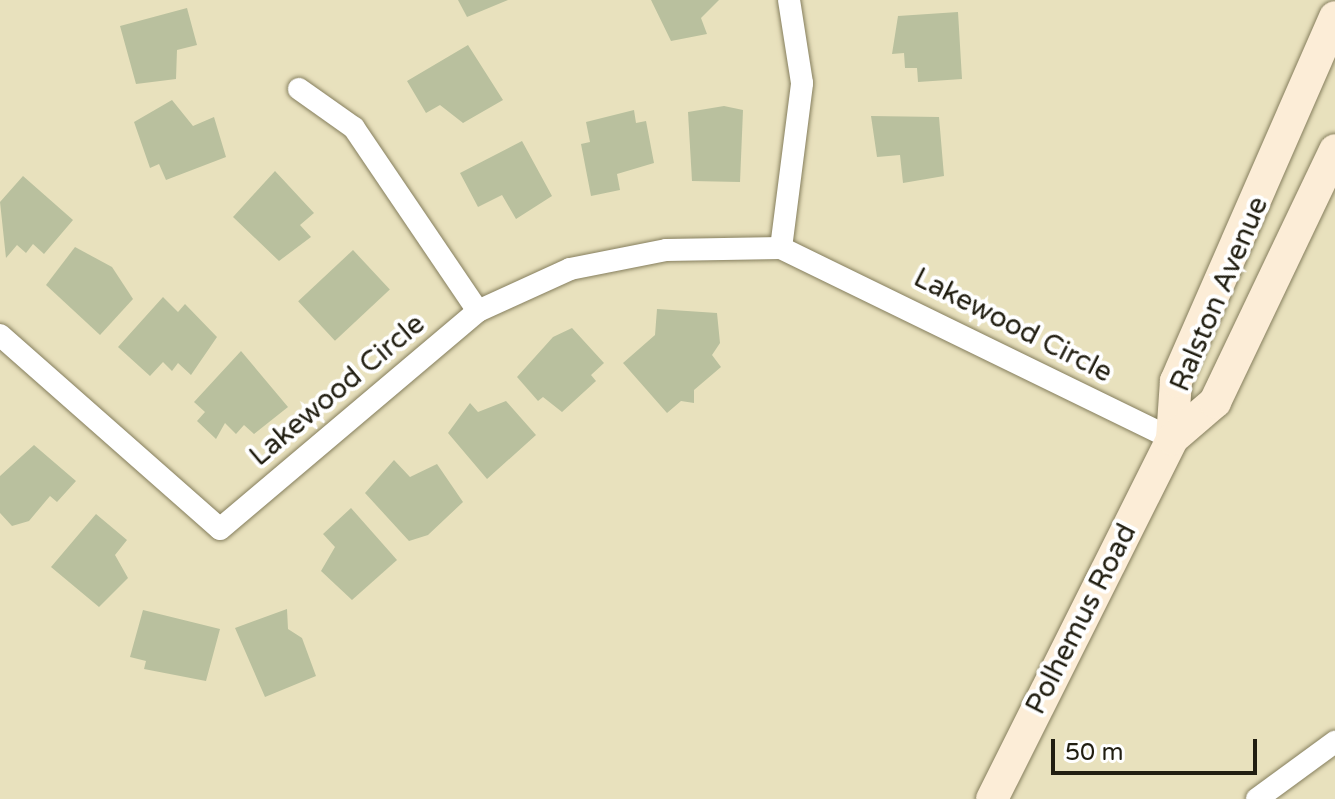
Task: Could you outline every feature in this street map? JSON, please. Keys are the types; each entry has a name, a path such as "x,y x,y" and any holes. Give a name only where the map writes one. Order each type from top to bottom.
{"main road":[{"name":"Ralston Avenue","path":"1172,439 1176,381 1335,17"},
{"name":"Ralston Avenue","path":"1172,439 1215,402 1335,150"},
{"name":"Polhemus Road","path":"992,799 1172,439"}],"street":[{"path":"781,248 802,83 789,0"},
{"path":"299,89 354,128 478,311"},
{"name":"Lakewood Circle","path":"0,335 220,529 478,311 544,278 607,259 781,248 1172,439"},
{"path":"1257,799 1335,742"}],"building":[{"path":"458,0 508,0 467,17"},
{"path":"651,0 719,0 701,18 707,34 671,41"},
{"path":"187,8 197,45 177,50 176,79 136,84 120,26"},
{"path":"958,12 962,79 918,82 917,68 905,68 904,53 892,54 898,16"},
{"path":"468,45 503,100 463,123 440,105 426,113 407,81"},
{"path":"172,100 193,126 214,117 226,157 166,180 159,164 150,168 134,122"},
{"path":"724,106 743,110 740,182 692,181 688,112"},
{"path":"634,110 636,123 646,121 654,163 617,174 620,190 591,196 581,144 590,142 586,122"},
{"path":"871,116 939,117 944,176 903,183 900,155 877,157"},
{"path":"522,141 552,196 516,219 502,195 478,207 460,173"},
{"path":"275,171 314,213 300,225 311,237 279,261 233,217"},
{"path":"23,176 73,220 44,254 33,244 26,253 17,245 6,258 0,202"},
{"path":"75,247 112,267 133,299 100,335 46,285"},
{"path":"353,250 390,289 335,341 298,301"},
{"path":"163,297 178,312 185,304 217,337 191,375 178,363 172,371 163,362 150,376 118,347"},
{"path":"657,309 717,313 720,343 712,355 721,367 694,390 694,403 681,401 667,413 623,363 655,335"},
{"path":"572,328 604,363 591,375 596,381 562,412 543,397 538,401 517,377 553,337"},
{"path":"241,351 288,407 254,434 244,425 236,434 225,423 216,439 197,421 205,412 194,402"},
{"path":"506,401 536,435 487,479 448,433 470,403 478,412"},
{"path":"34,445 76,481 57,502 50,496 29,521 12,526 0,513 0,476"},
{"path":"394,460 410,477 437,464 463,502 428,535 409,541 365,493"},
{"path":"351,508 397,560 352,600 321,571 335,547 323,534"},
{"path":"96,514 127,540 115,555 128,578 99,607 51,567"},
{"path":"287,609 288,629 302,638 316,676 265,697 235,628"},
{"path":"143,610 220,629 206,681 144,669 146,661 130,657"}]}
